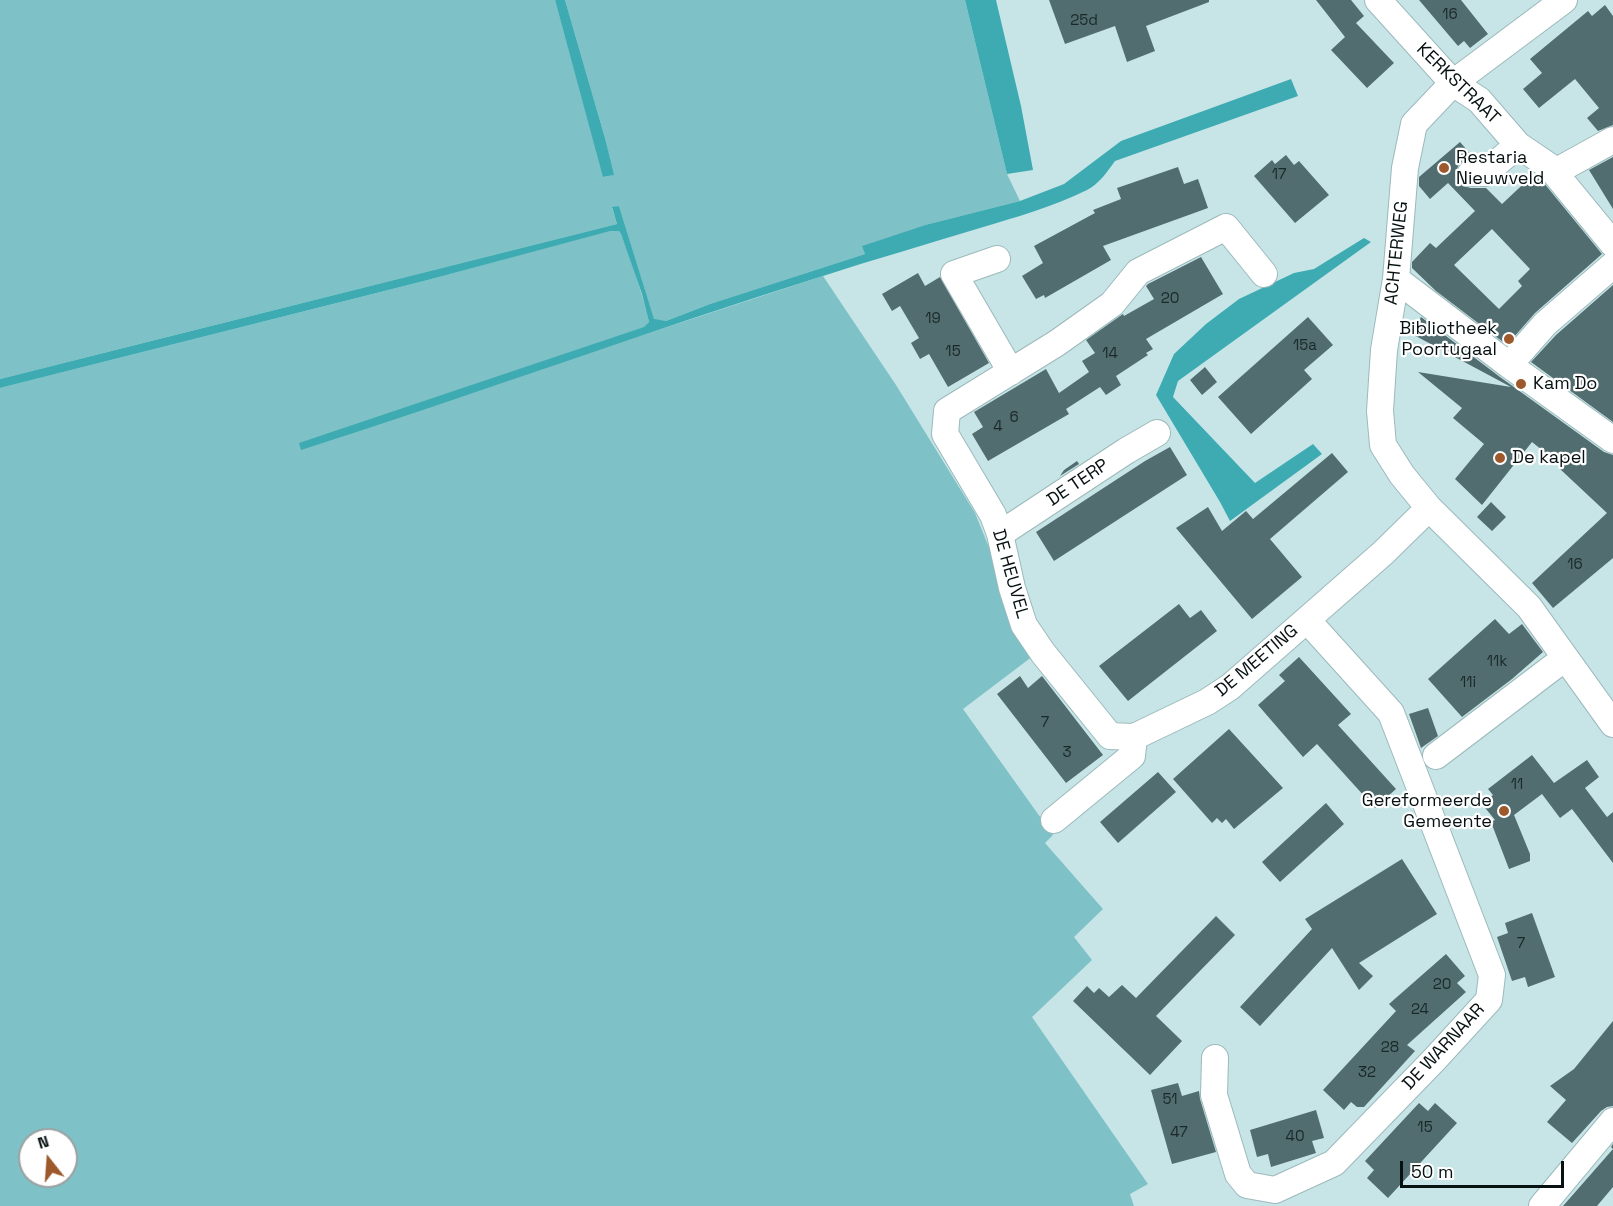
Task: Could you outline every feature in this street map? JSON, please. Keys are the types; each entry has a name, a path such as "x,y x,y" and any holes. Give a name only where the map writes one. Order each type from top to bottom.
{"street":[{"name":"KERKSTRAAT","path":"1378,0 1453,83 1479,100 1518,145 1552,169 1613,244"},
{"name":"ACHTERWEG","path":"1564,0 1453,83 1414,124 1405,168 1396,279 1384,350 1380,411 1383,444 1402,475 1429,508 1530,608 1613,724"},
{"path":"1552,169 1613,140"},
{"path":"1471,173 1485,173 1518,145"},
{"name":"DE HEUVEL","path":"1134,736 1110,736 1042,653 1024,625 993,515 945,434 947,411 1057,343 1112,304 1138,272 1226,227 1264,274"},
{"path":"997,260 954,274 1011,372"},
{"path":"1509,365 1545,324 1613,265"},
{"path":"1396,279 1613,440"},
{"name":"DE TERP","path":"1000,534 1157,433"},
{"name":"DE MEETING","path":"1134,736 1207,702 1230,687 1383,553 1429,508"},
{"name":"DE WARNAAR","path":"1215,1058 1214,1095 1238,1174 1247,1185 1275,1190 1334,1163 1489,1000 1492,975 1391,713 1307,620"},
{"path":"1436,756 1565,657"},
{"path":"1054,820 1132,756 1134,736"},
{"path":"1542,1206 1613,1121"}],"shaded area":[{"path":"0,0 555,0 604,177 613,175 605,138 565,0 965,0 1007,174 1020,201 925,225 863,246 865,254 710,304 666,321 654,320 619,206 612,208 617,224 0,379"},
{"path":"555,0 565,0 614,175 603,177"},
{"path":"965,0 996,0 1021,106 1033,170 1007,174"},
{"path":"1291,79 1298,96 1115,161 1103,177 1091,187 1048,207 758,297 301,450 299,443 644,327 649,322 642,294 619,231 610,231 424,281 0,388 0,379 617,224 612,207 619,206 654,319 666,321 710,304 865,254 862,246 925,225 1020,201 1064,184 1121,141"},
{"path":"610,230 619,231 621,234 649,322 645,327 299,444 823,276 896,385 975,513 1033,656 963,709 1053,835 1045,843 1103,909 1074,937 1092,960 1032,1017 1148,1184 1130,1194 1134,1206 0,1206 0,388 424,281"},
{"path":"1364,238 1371,242 1178,381 1173,397 1255,483 1313,444 1322,454 1230,521 1156,395 1174,354 1206,324 1239,299 1294,273 1314,269"}],"building":[{"path":"1049,0 1209,0 1209,2 1146,26 1155,51 1127,62 1115,26 1065,44"},
{"path":"1316,0 1351,0 1364,16 1356,23 1394,63 1367,88 1331,50 1345,37"},
{"path":"1419,0 1461,0 1488,34 1470,48 1464,41 1458,46"},
{"path":"1605,5 1613,16 1613,125 1598,131 1587,118 1599,108 1575,79 1539,108 1523,89 1542,73 1530,59 1588,11 1592,16"},
{"path":"1460,142 1474,158 1464,160 1458,166 1456,174 1463,186 1486,188 1502,204 1534,174 1539,177 1602,254 1535,313 1507,345 1436,291 1412,268 1412,262 1430,243 1436,248 1475,211 1448,183 1430,199 1419,186 1419,177","holes":["1492,229 1530,269 1518,281 1522,286 1499,309 1454,265"]},
{"path":"1286,155 1294,165 1299,161 1329,195 1295,223 1254,176 1272,160 1275,164"},
{"path":"1613,157 1613,209 1589,170"},
{"path":"1178,167 1184,184 1198,179 1208,208 1103,246 1111,260 1045,298 1044,295 1036,299 1022,276 1043,263 1034,246 1095,213 1093,210 1121,199 1117,188"},
{"path":"1201,257 1223,294 1146,339 1153,349 1146,353 1148,355 1116,376 1121,385 1106,395 1100,387 1066,409 1069,414 988,461 972,434 983,427 974,412 1046,369 1059,393 1089,372 1082,361 1095,353 1086,340 1123,314 1124,316 1154,299 1146,286 1148,284"},
{"path":"918,273 925,286 940,277 989,363 948,387 929,354 920,359 911,343 919,338 900,306 892,311 882,294"},
{"path":"1613,285 1613,422 1531,362 1556,335"},
{"path":"1308,317 1333,345 1304,370 1312,379 1251,434 1218,397"},
{"path":"1421,317 1604,452 1613,455 1613,558 1553,608 1532,583 1607,513 1560,469 1562,466 1532,442 1482,505 1455,479 1484,444 1453,418 1462,408 1418,372 1511,387 1412,334"},
{"path":"1205,367 1217,382 1202,395 1190,380"},
{"path":"1170,447 1187,475 1054,561 1036,532"},
{"path":"1332,453 1348,472 1270,539 1302,577 1252,619 1176,528 1208,507 1222,531 1246,511 1253,519"},
{"path":"1077,461 1079,464 1060,476 1064,470"},
{"path":"1491,502 1506,517 1492,531 1477,517"},
{"path":"1179,604 1190,618 1201,610 1217,631 1128,701 1099,666"},
{"path":"1495,619 1509,634 1522,624 1543,652 1462,717 1428,679"},
{"path":"1299,657 1351,714 1338,725 1396,789 1375,808 1317,744 1303,757 1258,705 1285,681 1279,675"},
{"path":"1020,676 1028,688 1042,676 1103,755 1066,783 997,694"},
{"path":"1428,708 1438,736 1421,748 1409,714"},
{"path":"1229,729 1283,788 1234,829 1226,819 1222,823 1217,818 1212,823 1173,779"},
{"path":"1532,755 1554,783 1587,760 1599,777 1585,788 1607,817 1613,812 1613,863 1572,809 1560,818 1542,794 1514,815 1530,854 1530,861 1509,869 1491,822 1495,820 1482,804 1493,795 1488,789"},
{"path":"1158,772 1176,792 1118,843 1100,822"},
{"path":"1326,803 1344,824 1280,882 1262,862"},
{"path":"1402,859 1437,914 1359,963 1373,976 1359,990 1332,948 1260,1026 1240,1007 1312,929 1305,919"},
{"path":"1532,913 1555,977 1528,987 1525,977 1512,981 1497,937 1508,933 1505,923"},
{"path":"1216,916 1235,935 1156,1016 1182,1041 1150,1075 1073,1001 1087,986 1094,993 1099,988 1109,997 1122,985 1136,998"},
{"path":"1446,954 1465,976 1457,983 1466,992 1407,1045 1415,1051 1364,1107 1357,1107 1351,1102 1344,1110 1323,1090 1396,1011 1389,1004"},
{"path":"1613,1021 1613,1106 1601,1111 1572,1143 1547,1122 1566,1100 1550,1086 1574,1069"},
{"path":"1178,1083 1182,1096 1199,1091 1216,1152 1172,1164 1151,1090"},
{"path":"1419,1103 1428,1111 1435,1103 1457,1123 1388,1198 1367,1178 1374,1170 1365,1161"},
{"path":"1316,1110 1324,1138 1312,1141 1316,1153 1271,1167 1268,1154 1257,1157 1250,1130"},
{"path":"1613,1149 1613,1187 1597,1206 1563,1206"}],"place":[{"name":"Restaria Nieuwveld","path":"1444,168"},
{"name":"Bibliotheek Poortugaal","path":"1509,339"},
{"name":"Kam Do","path":"1521,384"},
{"name":"De kapel","path":"1500,458"},
{"name":"Gereformeerde Gemeente","path":"1504,811"}]}
